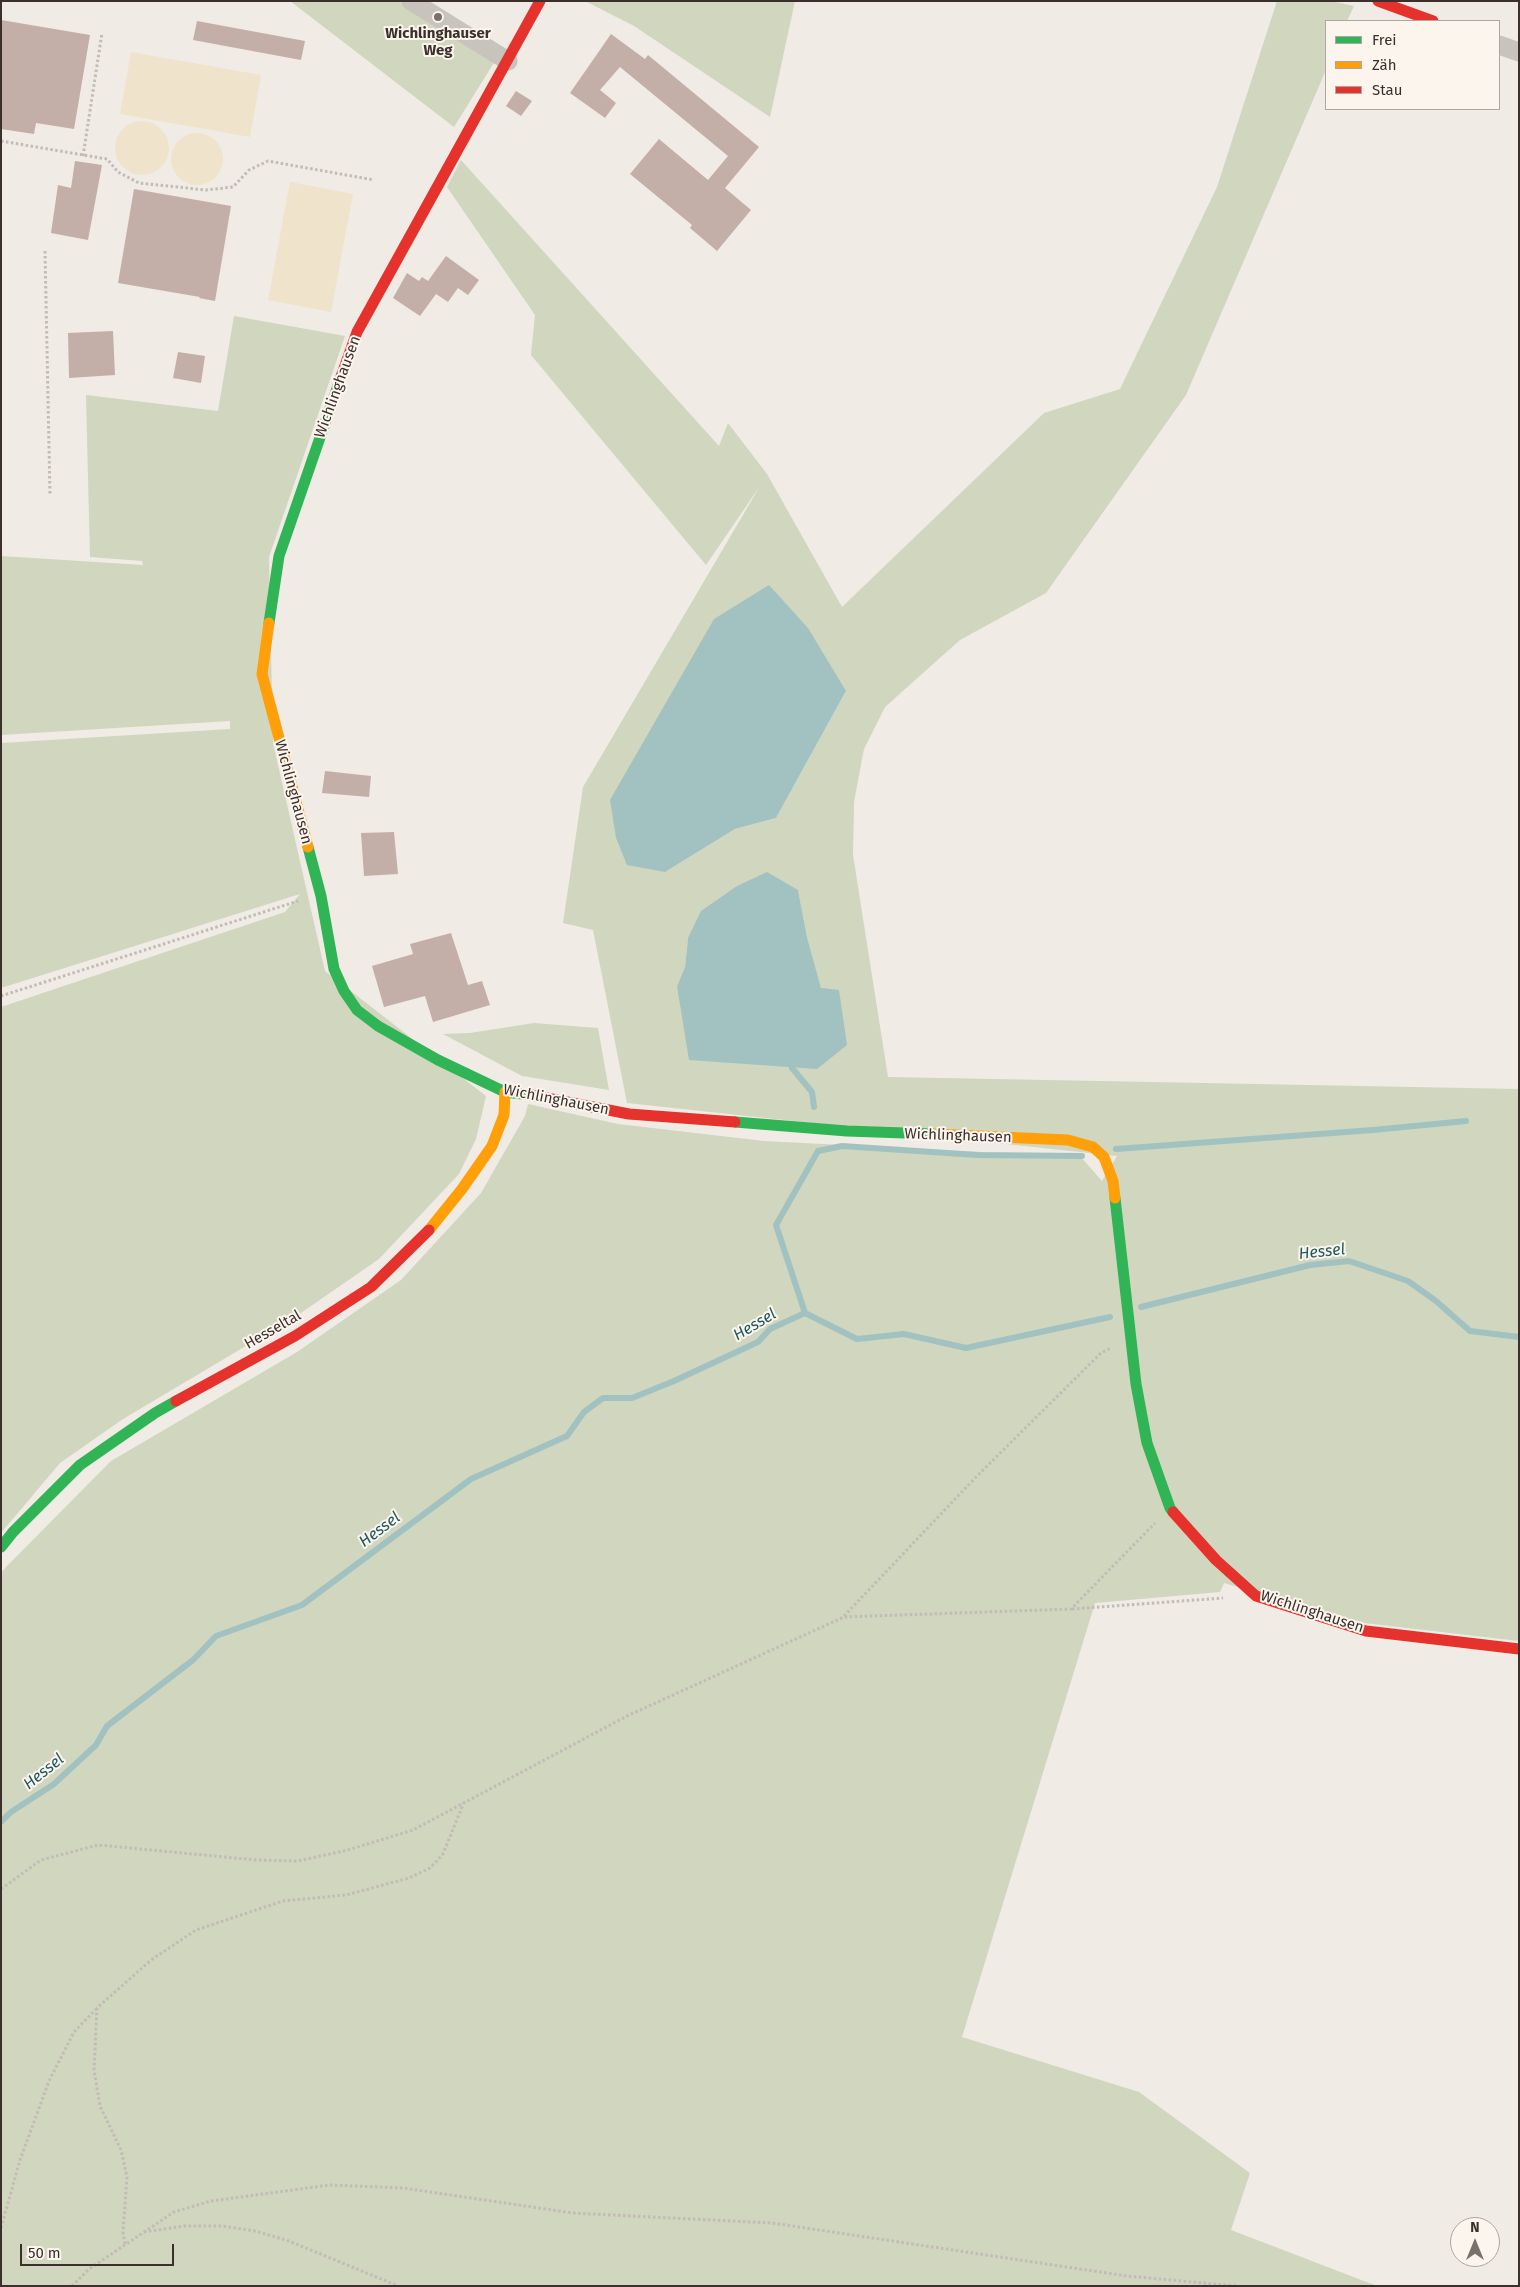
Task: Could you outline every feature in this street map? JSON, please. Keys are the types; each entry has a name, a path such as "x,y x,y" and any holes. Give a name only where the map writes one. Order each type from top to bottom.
{"street":[{"path":"412,1 508,61"},
{"name":"Wichlinghausen","path":"540,1 357,332 279,556 262,674 321,896 334,969 344,991 357,1010 378,1026 438,1060 505,1092 629,1114 847,1131 1068,1140 1094,1147 1104,1157 1113,1181 1132,1335 1136,1384 1147,1443 1170,1508 1216,1560 1256,1596 1366,1631 1519,1649"},
{"path":"1378,1 1431,20"},
{"path":"1500,45 1519,52"},
{"name":"Hesseltal","path":"1,1547 13,1532 80,1465 154,1413 295,1336 371,1287 422,1239 462,1189 487,1153 504,1115 505,1092"}],"path":[{"path":"83,156 102,33"},
{"path":"1,141 106,159 118,172 139,183 206,190 233,187 249,170 268,161 374,180"},
{"path":"45,251 50,496"},
{"path":"1,996 294,902 321,896"},
{"path":"1,1889 41,1860 98,1845 256,1860 298,1861 348,1850 413,1830 464,1801 627,1716 844,1616 978,1476 1101,1353 1132,1335"},
{"path":"1071,1609 1170,1508"},
{"path":"844,1616 1071,1609 1256,1596"},
{"path":"1,2228 20,2160 49,2081 74,2032 97,2008 151,1960 196,1930 283,1901 346,1895 409,1878 430,1868 443,1854 464,1801"},
{"path":"97,2008 94,2070 100,2106 121,2150 128,2177 123,2232 125,2244"},
{"path":"72,2286 89,2269 174,2212 211,2201 330,2185 403,2188 573,2213 772,2223 1127,2276 1236,2286"},
{"path":"141,2233 184,2226 222,2226 256,2231 289,2241 398,2286"}],"green space":[{"path":"290,1 399,1 495,61 454,127"},
{"path":"585,1 795,1 770,117 634,26"},
{"path":"1277,1 1331,1 1354,6 1347,20 1325,20 1325,72 1186,395 1046,593 960,640 885,707 864,749 854,802 853,855 888,1077 1519,1089 1519,1641 1364,1623 1224,1583 1220,1592 1095,1603 962,2037 1139,2092 1250,2173 1231,2230 1377,2286 1,2286 1,1573 6,1567 111,1461 297,1352 401,1280 481,1193 525,1116 528,1104 618,1124 764,1141 1081,1157 1102,1181 1117,1156 627,1103 593,930 563,923 583,787 760,486 706,565 531,355 535,315 447,187 461,160 719,446 728,423 767,474 842,607 1044,413 1120,389 1217,187","holes":["846,691 776,818 735,829 665,872","798,890 807,937 821,989 677,986 685,967 688,938"]},
{"path":"234,316 345,336 269,557 273,743 325,971 486,1096 476,1139 459,1174 379,1259 298,1315 123,1419 60,1463 1,1533 1,1007 285,912 300,894 1,988 1,743 230,729 230,721 1,735 1,556 143,565 142,561 90,557 86,395 218,411"},
{"path":"534,1023 598,1028 609,1090 522,1076 443,1034 470,1033"}],"sand":[{"path":"131,52 261,75 250,137 120,114"},
{"path":"137,121 147,121 157,125 165,133 169,148 165,163 157,171 147,175 137,175 127,171 119,163 115,153 115,143 119,133 127,125"},
{"path":"197,133 207,135 215,141 221,149 223,159 221,169 215,177 207,183 197,185 187,183 179,177 173,169 171,159 173,149 179,141 187,135"},
{"path":"290,182 353,194 331,312 268,300"}],"water":[{"path":"769,585 808,628 846,691 776,818 735,829 665,872 627,865 616,838 610,800 714,619"},
{"path":"767,872 798,890 807,937 821,988 839,990 847,1045 817,1069 689,1060 677,986 685,967 688,938 701,911 737,886"}],"building":[{"path":"1,20 90,35 74,129 36,123 34,134 1,129"},
{"path":"197,21 305,41 301,60 193,40"},
{"path":"611,34 645,59 648,55 759,147 725,188 751,210 717,251 690,228 692,225 630,174 659,139 708,180 728,156 620,67 600,90 616,103 605,118 570,93"},
{"path":"516,91 532,101 521,116 506,106"},
{"path":"75,161 102,165 88,240 51,233 58,185 71,188"},
{"path":"134,189 231,206 215,301 118,283"},
{"path":"446,256 479,280 468,295 458,288 448,302 436,294 420,316 393,298 407,273 419,281 422,277 428,281"},
{"path":"113,331 115,375 69,378 68,333"},
{"path":"178,352 205,356 201,383 173,378"},
{"path":"325,771 371,776 369,797 322,793"},
{"path":"394,832 398,874 364,876 361,833"},
{"path":"451,933 468,985 482,981 490,1005 433,1022 425,996 384,1007 372,966 413,954 410,944"}],"waterway":[{"name":"Hessel","path":"792,1068 812,1092 814,1107"},
{"name":"Hessel","path":"1116,1149 1373,1130 1466,1121"},
{"name":"Hessel","path":"805,1313 776,1225 818,1151 842,1146 977,1155 1082,1156"},
{"name":"Hessel","path":"1141,1307 1310,1265 1349,1261 1408,1281 1436,1301 1470,1331 1519,1337"},
{"name":"Hessel","path":"1,1822 11,1812 54,1784 96,1745 107,1726 193,1660 216,1636 302,1605 471,1479 567,1436 584,1412 603,1398 632,1398 674,1381 758,1342 770,1329 805,1313 857,1339 904,1334 966,1348 1110,1317"}],"traffic: fast":[{"path":"269,623 279,556 342,374"},
{"path":"308,847 321,896 334,969 344,991 357,1010 378,1026 438,1060 505,1092 531,1095"},
{"path":"735,1122 847,1131 933,1134"},
{"path":"1115,1198 1136,1384 1147,1443 1173,1512"},
{"path":"1,1547 13,1532 80,1465 155,1413 176,1401"}],"traffic: slow":[{"path":"269,623 262,674 308,847"},
{"path":"429,1230 462,1189 492,1146 504,1115 505,1092"},
{"path":"933,1134 1068,1140 1093,1147 1104,1157 1113,1181 1115,1198"}],"traffic: jam":[{"path":"342,374 357,332 540,1"},
{"path":"1378,1 1430,20"},
{"path":"531,1095 629,1114 735,1122"},
{"path":"176,1401 295,1336 371,1287 429,1230"},
{"path":"1173,1512 1216,1560 1256,1596 1366,1631 1519,1649"}],"place":[{"name":"Wichlinghauser Weg","path":"438,17"}]}
